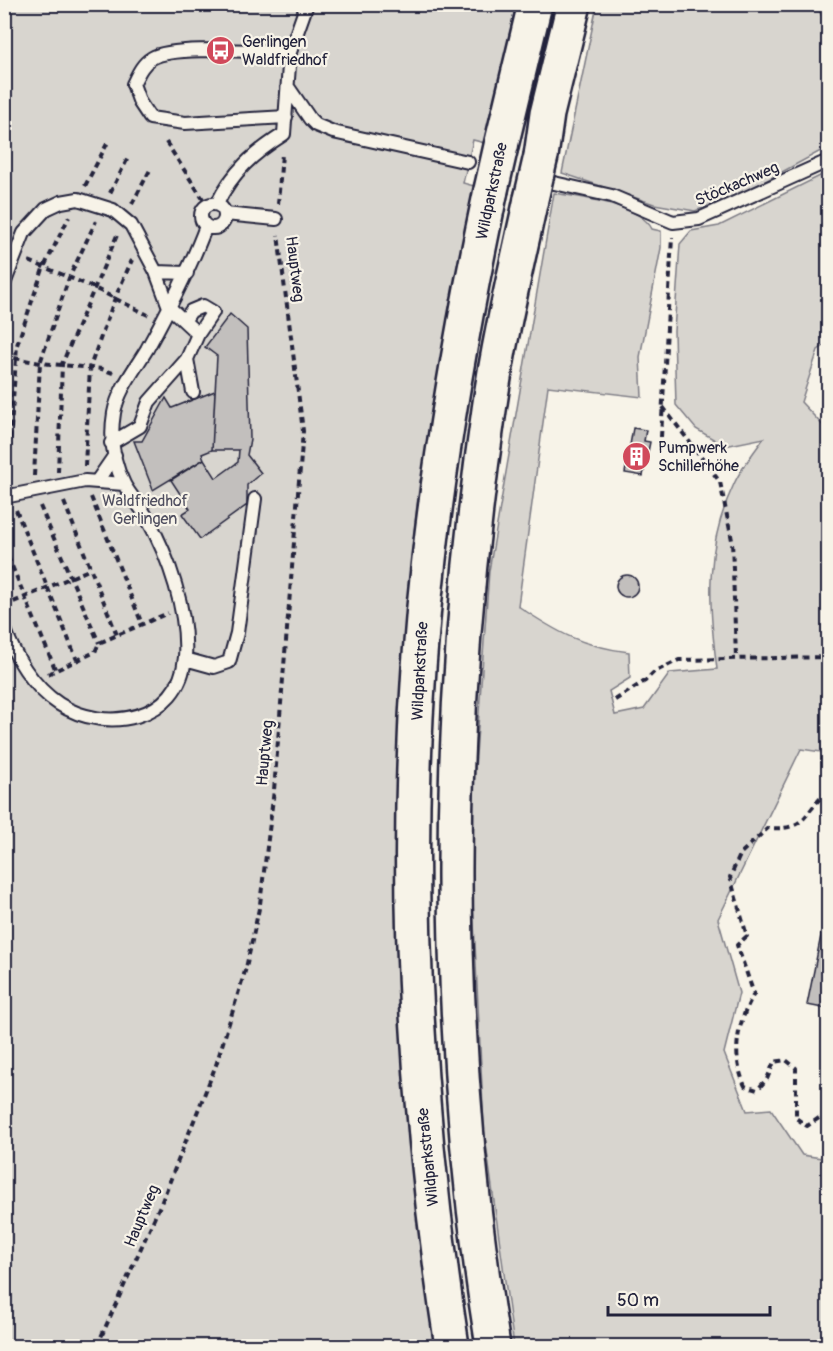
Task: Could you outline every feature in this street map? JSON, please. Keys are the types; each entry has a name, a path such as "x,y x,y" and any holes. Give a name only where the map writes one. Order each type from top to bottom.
{"highway":[{"name":"Wildparkstraße","path":"452,1347 424,1129 415,974 413,821 421,648 429,559 450,403 491,190 535,4"},
{"path":"493,1347 467,1146 457,991 454,867 458,712 469,568 489,408 542,179 548,114 574,4"}],"lane":[{"path":"276,219 217,207 201,212 201,220 206,226 214,228 221,225 217,207 227,181 257,151 284,134 290,52 307,4"},
{"path":"286,117 185,123 159,120 150,118 140,104 133,84 140,68 153,57 179,52 290,52"},
{"path":"288,87 316,125 333,132 468,162"},
{"name":"Stöckachweg","path":"673,222 699,219 828,161"},
{"path":"542,179 612,196 673,222"},
{"path":"4,284 24,233 46,209 61,202 78,199 103,206 131,225 156,272 169,307 198,334"},
{"path":"4,627 9,642 34,681 58,704 89,718 121,720 152,711 172,694 185,659 179,608 167,563 147,518 124,484 113,449 114,411 128,378 187,273 206,226"},
{"path":"156,272 187,273"},
{"path":"90,481 113,449 140,426 149,402 187,359 198,334 213,312 203,306 191,311 184,321"},
{"path":"187,359 193,392"},
{"path":"7,496 57,485 90,481 124,484"},
{"path":"185,659 214,667 229,662 237,633 255,499"}],"path":[{"name":"Hauptweg","path":"97,1347 162,1201 216,1065 246,968 260,904 275,779 303,431 276,219 284,134"},
{"path":"77,660 7,496 15,358 43,269 108,142"},
{"path":"166,142 192,184 217,207"},
{"path":"99,643 33,492 40,363 69,278 128,158"},
{"path":"117,635 57,485 62,364 124,219 150,170"},
{"path":"661,437 673,222"},
{"path":"141,242 115,298 90,367 90,481 142,624"},
{"path":"16,254 43,269 115,298 161,322"},
{"path":"4,356 40,363 90,367 128,378"},
{"path":"663,407 720,482 732,540 736,658"},
{"path":"4,547 56,671"},
{"path":"4,606 26,599 91,569"},
{"path":"34,681 95,652 99,643 179,608"},
{"path":"615,700 645,681 654,672 679,660 828,657"},
{"path":"828,791 802,821 788,830 768,828 741,854 730,877 747,936 737,945 754,994 746,1008 737,1042 736,1068 745,1086 757,1090 767,1079 774,1062 786,1060 796,1068 796,1118 807,1126 828,1112"}],"green space":[{"name":"Waldfriedhof Gerlingen","path":"5,5 516,5 485,143 473,140 463,183 474,186 465,229 469,230 425,480 420,480 401,697 397,806 397,914 401,1022 420,1238 434,1346 5,1346"},
{"path":"597,5 816,5 828,28 828,147 745,192 695,211 654,204 562,173"},
{"path":"828,172 828,343 818,350 801,402 828,431 828,753 801,749 718,919 739,993 724,1053 747,1111 771,1109 802,1155 828,1159 828,1346 514,1346 484,1129 470,840 489,571 554,193 608,203 635,213 652,229 661,231 661,248 640,357 642,397 548,386 518,606 570,637 597,646 629,652 630,678 609,691 615,715 644,709 670,673 717,669 712,621 711,575 718,529 737,478 764,438 725,446 696,429 676,405 674,331 680,244 691,231 719,226"}],"building":[{"path":"230,314 247,329 250,439 247,455 261,473 247,485 247,505 200,539 182,514 190,509 171,480 204,459 216,478 238,462 239,450 212,450 217,356 205,347"},
{"path":"215,391 212,450 202,454 204,459 153,490 134,441 142,441 166,398 172,408"},
{"name":"Pumpwerk Schillerhöhe","path":"633,428 646,430 644,441 650,442 643,476 625,473"},
{"path":"627,575 635,578 638,586 635,594 627,597 619,594 616,586 619,578"},
{"path":"828,901 828,1009 807,1005"}],"place":[{"name":"Gerlingen Waldfriedhof","path":"221,51"},
{"name":"Pumpwerk Schillerhöhe","path":"637,457"}]}
